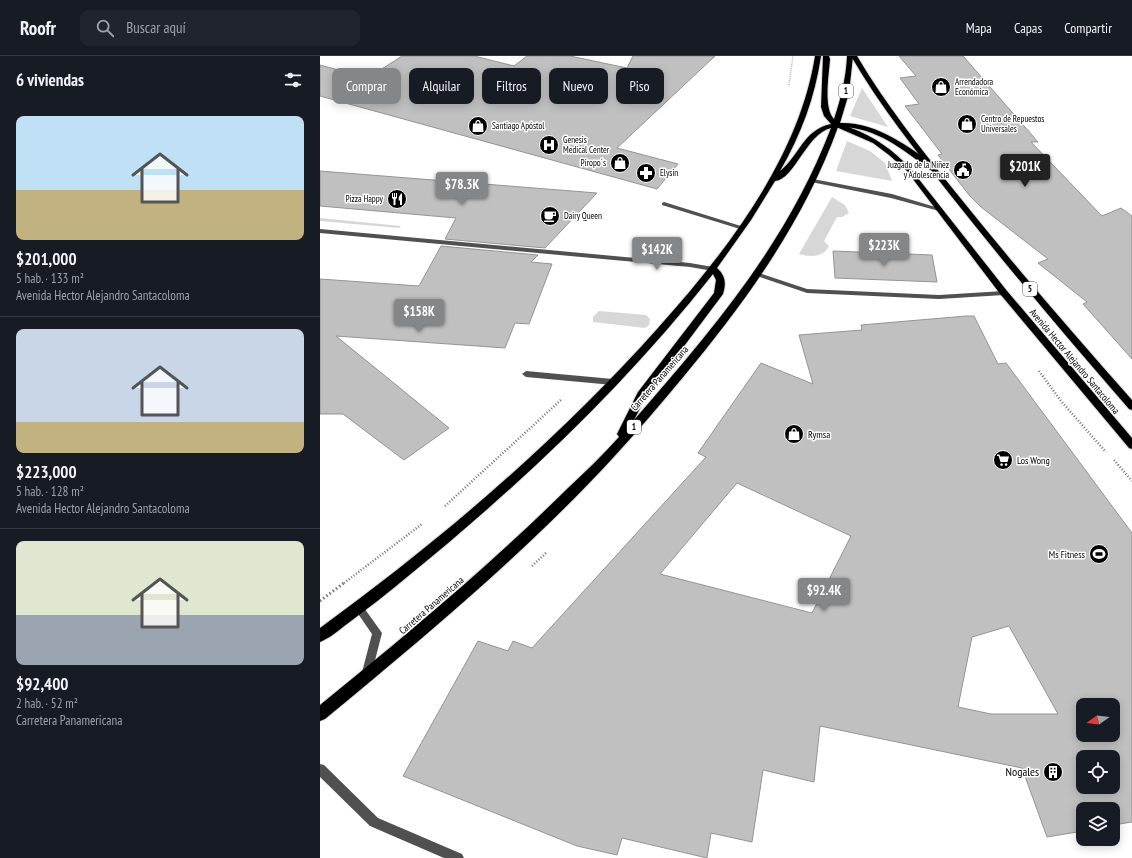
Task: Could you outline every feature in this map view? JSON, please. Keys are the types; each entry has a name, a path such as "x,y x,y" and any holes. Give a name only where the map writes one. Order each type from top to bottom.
{"highway":[{"path":"320,636 359,608 478,512 567,430 655,338 713,269 742,228 770,184 799,125 817,70 818,56"},
{"path":"826,56 824,107 827,116 836,125"},
{"path":"845,56 850,66"},
{"name":"Carretera Panamericana","path":"320,714 429,624 529,534 613,452 703,346 759,275 788,229 813,181 836,125 850,66 850,56"},
{"path":"770,184 792,165 816,133 824,128 836,125 859,127 881,134 896,142 932,168"},
{"path":"613,452 642,395 718,294 722,281 720,276 713,269"}],"main road":[{"name":"Avenida Hector Alejandro Santacoloma","path":"854,56 875,92 891,115 932,168 1030,289 1132,406"},
{"name":"Avenida Hector Alejandro Santacoloma","path":"836,125 873,140 896,155 1004,293 1132,445"}],"street":[{"path":"813,181 892,196 939,209"},
{"path":"664,204 742,228"},
{"path":"320,231 690,265 713,269"},
{"path":"759,275 807,291 938,297 1004,293"},
{"path":"526,374 614,382"},
{"path":"359,608 377,633 366,677"},
{"path":"320,769 374,822 458,858"}],"path":[{"path":"788,88 793,56"},
{"path":"1038,370 1061,401 1107,452"},
{"path":"440,510 583,380"},
{"path":"1112,458 1132,481"},
{"path":"320,601 428,520"},
{"path":"530,568 547,552"}],"shaded area":[{"path":"862,88 888,127 850,116"},
{"path":"847,141 870,151 885,163 892,181 836,171"},
{"path":"832,197 845,205 849,213 842,217 837,217 824,241 829,246 823,253 816,256 799,254"},
{"path":"320,218 401,226 399,228 320,221"},
{"path":"599,311 646,315 650,319 649,325 645,328 593,322 593,317"}],"building":[{"path":"402,56 474,56 514,66 527,56 570,56 627,68 616,68 616,104 664,104 617,148 678,164 657,189 349,104 401,104 401,68 383,68"},
{"path":"633,56 715,56 664,104 664,68 627,68"},
{"path":"899,56 963,56 1038,142 1031,142 1102,216 1121,208 1132,216 1132,359 1083,304 1087,302 1038,263 1048,259 981,207 969,195 938,155 942,154 905,106 919,104 900,78 916,76"},
{"path":"320,65 332,68 332,99 320,96"},
{"path":"320,171 597,193 545,248 445,239 456,218 320,206"},
{"path":"441,246 538,255 531,262 552,264 529,324 515,323 505,348 336,336 449,428 404,460 343,414 320,414 320,279 419,286"},
{"path":"833,251 932,255 937,282 835,278"},
{"path":"974,316 998,364 1006,363 1132,533 1132,822 1120,824 1120,802 1076,802 1076,832 1047,837 1022,768 820,726 814,782 763,770 752,842 711,833 707,858 622,838 617,855 577,846 403,776 478,641 508,651 513,641 532,648 706,457 698,453 761,363 813,384 799,335 862,330 861,325","holes":["737,483 851,536 812,613 660,574","1009,626 1058,714 991,714 958,707 972,637"]}],"place":[{"name":"Arrendadora Económica","path":"941,87"},
{"name":"Centro de Repuestos Universales","path":"967,124"},
{"name":"Santiago Apóstol","path":"478,126"},
{"name":"Genesis Medical Center","path":"549,145"},
{"name":"Piropo´s","path":"620,163"},
{"name":"Juzgado de la Niñez y Adolescencia","path":"963,170"},
{"name":"Elysin","path":"646,173"},
{"name":"Pizza Happy","path":"397,199"},
{"name":"Dairy Queen","path":"550,216"},
{"name":"Rymsa","path":"794,434"},
{"name":"Los Wong","path":"1003,460"},
{"name":"Ms Fitness","path":"1099,554"},
{"name":"Nogales","path":"1053,772"}]}
